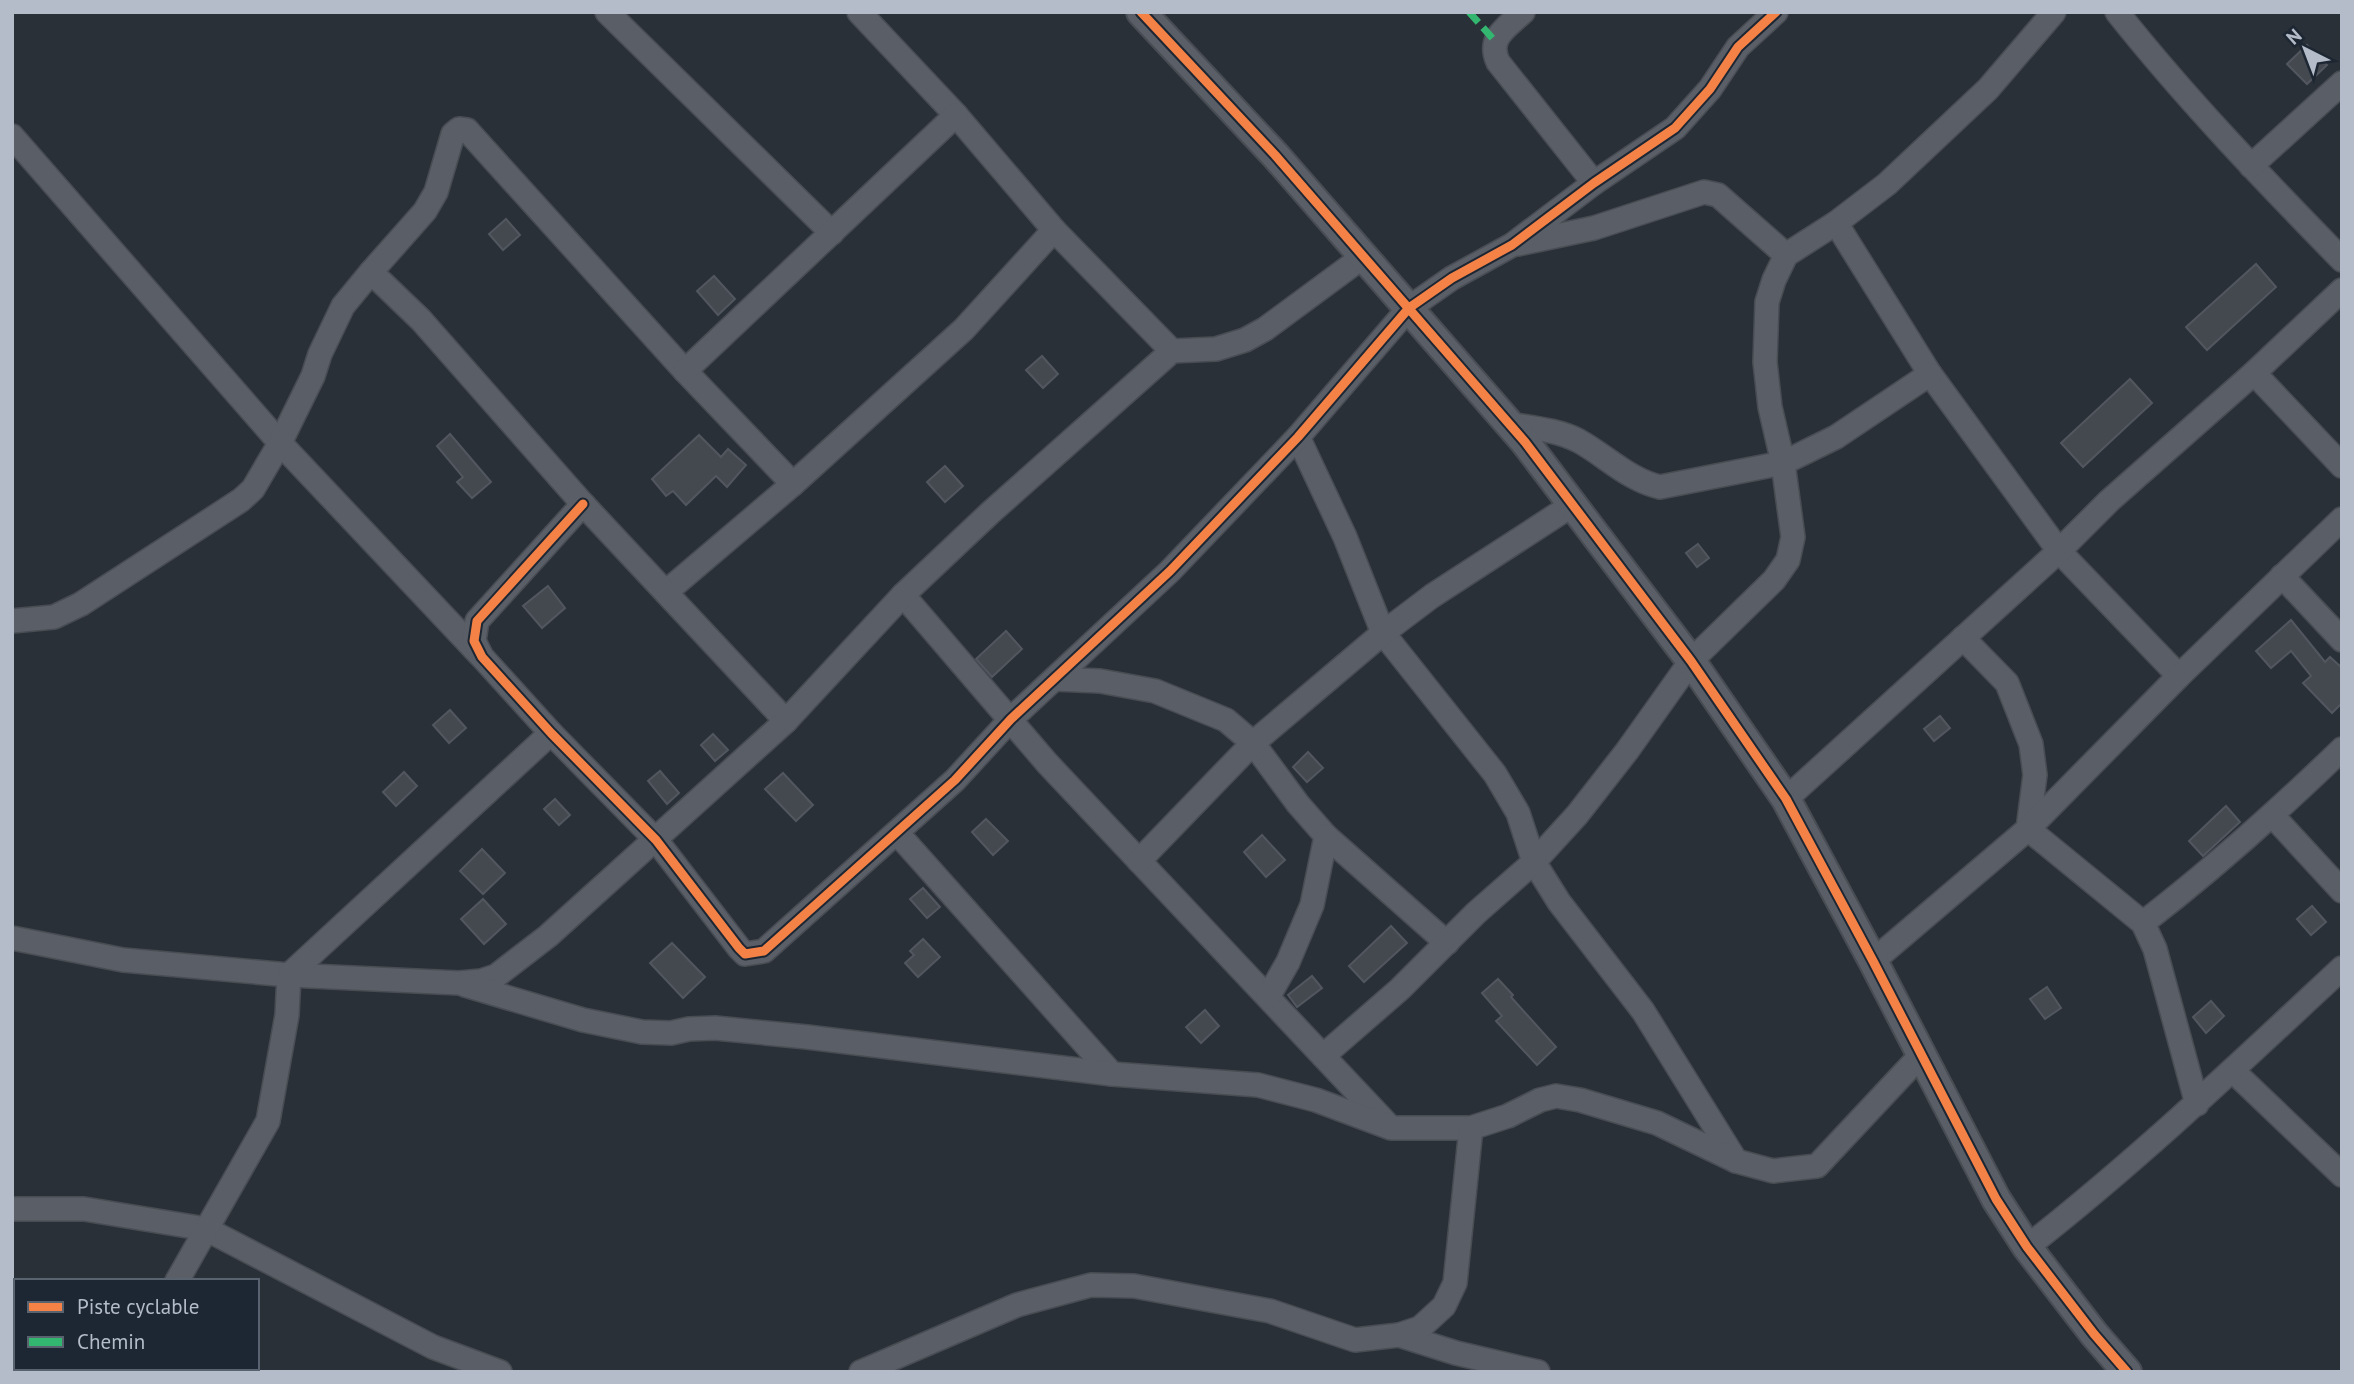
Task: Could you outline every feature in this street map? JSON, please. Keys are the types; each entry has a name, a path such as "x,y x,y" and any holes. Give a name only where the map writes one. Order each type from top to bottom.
{"street":[{"path":"607,12 832,233"},
{"path":"859,12 956,115 1054,230 1172,351"},
{"path":"1141,12 1275,155 1509,424 1691,661 1786,799 1996,1199 2027,1247 2119,1368"},
{"path":"1523,12 1495,41 1494,52 1498,62 1594,183"},
{"path":"12,136 280,443 551,733 656,840 739,948 745,954 753,954 764,951 774,943 898,834 955,780 1011,719 1170,571 1298,438 1409,308 1452,278 1512,246 1594,183 1675,128 1710,89 1738,47 1776,12"},
{"path":"2117,12 2251,166 2342,260"},
{"path":"1323,1056 1400,989 1476,913 1534,862 1577,815 1627,751 1691,661 1774,580 1788,560 1793,537 1783,463 1770,407 1765,362 1767,302 1786,255 1836,223 1887,184 1988,89 2053,13"},
{"path":"2251,166 2342,83"},
{"path":"685,371 956,115"},
{"path":"12,621 54,617 81,604 241,500 253,489 280,443 313,376 320,354 343,306 425,211 436,191 453,134 459,129 467,130 685,371 793,484"},
{"path":"1512,246 1594,228 1704,192 1718,195 1786,255"},
{"path":"1836,223 1930,374 2059,551 2179,676"},
{"path":"666,592 793,484 964,329 1054,230"},
{"path":"12,938 123,960 289,975 458,983 481,982 508,969 656,840 786,721 903,595 990,513 1172,351 1216,349 1245,340 1364,256"},
{"path":"371,272 421,320 583,504 786,721"},
{"path":"1786,799 2342,290"},
{"path":"2254,373 2342,466"},
{"path":"1509,424 1549,430 1576,440 1645,484 1660,487 1783,463 1836,437 1930,374"},
{"path":"1298,438 1345,537 1382,633 1495,774 1518,813 1534,862 1559,902 1643,1011 1737,1161"},
{"path":"482,657 474,641 477,621 583,504"},
{"path":"1139,861 1253,743 1382,633 1432,596 1572,505"},
{"path":"1873,961 2028,829 2179,676 2342,519"},
{"path":"2282,576 2342,640"},
{"path":"903,595 1047,763 1391,1128"},
{"path":"1963,638 2007,683 2031,744 2035,775 2028,829"},
{"path":"1055,679 1100,681 1155,691 1226,720 1253,743 1298,804 1326,836 1447,943"},
{"path":"178,1279 268,1121 286,1015 289,975 551,733"},
{"path":"2143,923 2195,883 2342,749"},
{"path":"2272,815 2342,891"},
{"path":"2028,829 2143,923 2155,949 2197,1104"},
{"path":"898,834 1112,1074"},
{"path":"1268,997 1288,962 1312,905 1326,836"},
{"path":"2027,1247 2078,1208 2234,1072 2342,968"},
{"path":"458,983 583,1020 642,1032 671,1033 715,1028 1112,1074 1258,1085 1316,1100 1391,1128 1471,1128 1556,1096 1580,1100 1657,1123 1737,1161 1773,1171 1817,1167 1921,1055"},
{"path":"2234,1072 2342,1175"},
{"path":"861,1372 1017,1305 1091,1284 1133,1286 1270,1311 1355,1340 1399,1335 1420,1328 1444,1306 1455,1283 1471,1128"},
{"path":"12,1209 84,1209 206,1228 433,1347 500,1372"},
{"path":"1399,1335 1456,1353 1538,1372"}],"building":[{"path":"2307,45 2327,65 2307,84 2287,64"},
{"path":"506,219 520,235 503,250 489,234"},
{"path":"2256,264 2276,287 2207,350 2186,327"},
{"path":"714,276 735,299 718,315 697,291"},
{"path":"1042,356 1058,374 1043,388 1026,370"},
{"path":"2130,379 2152,403 2083,467 2061,443"},
{"path":"450,434 491,482 472,498 457,482 463,477 437,446"},
{"path":"699,435 721,457 728,449 746,465 727,487 716,476 686,505 673,491 666,496 652,479"},
{"path":"945,466 963,486 945,502 927,482"},
{"path":"1698,544 1709,558 1697,567 1686,553"},
{"path":"548,586 565,608 542,628 523,606"},
{"path":"2291,620 2325,662 2330,657 2342,668 2342,703 2332,713 2303,683 2311,676 2291,651 2271,668 2256,651"},
{"path":"1006,631 1022,649 992,677 976,659"},
{"path":"450,710 466,728 449,743 433,725"},
{"path":"1940,716 1950,728 1934,741 1924,729"},
{"path":"713,734 728,750 715,761 701,745"},
{"path":"1308,752 1323,768 1307,782 1293,767"},
{"path":"660,771 679,793 667,804 648,781"},
{"path":"404,772 417,786 396,806 383,792"},
{"path":"783,773 813,805 796,821 765,789"},
{"path":"555,799 570,815 559,825 544,809"},
{"path":"2226,806 2240,822 2203,856 2189,841"},
{"path":"986,819 1008,841 993,855 972,832"},
{"path":"1262,835 1285,860 1266,877 1244,852"},
{"path":"482,849 505,873 483,894 460,871"},
{"path":"923,888 940,907 927,918 910,899"},
{"path":"483,899 506,924 484,944 461,919"},
{"path":"2312,906 2326,922 2311,935 2297,919"},
{"path":"1391,926 1407,943 1364,982 1349,966"},
{"path":"923,939 940,957 918,977 905,963 914,955 910,951"},
{"path":"672,943 705,977 683,998 650,963"},
{"path":"1312,976 1322,988 1297,1007 1288,995"},
{"path":"1498,979 1556,1047 1537,1065 1496,1021 1502,1016 1482,993"},
{"path":"2047,987 2061,1008 2045,1019 2030,999"},
{"path":"2211,1001 2224,1016 2206,1033 2193,1017"},
{"path":"1205,1010 1219,1026 1201,1043 1186,1027"}],"marked path":[{"path":"1469,12 1495,41"}],"cycle path":[{"path":"1141,12 1275,155 1525,442 1691,661 1786,799 1996,1199 2027,1247 2127,1372"},
{"path":"583,504 477,621 474,641 482,657 551,733 656,840 739,948 745,954 764,951 955,780 1011,719 1170,571 1298,437 1409,308 1452,278 1512,245 1594,183 1675,128 1710,89 1738,47 1776,12"}]}
